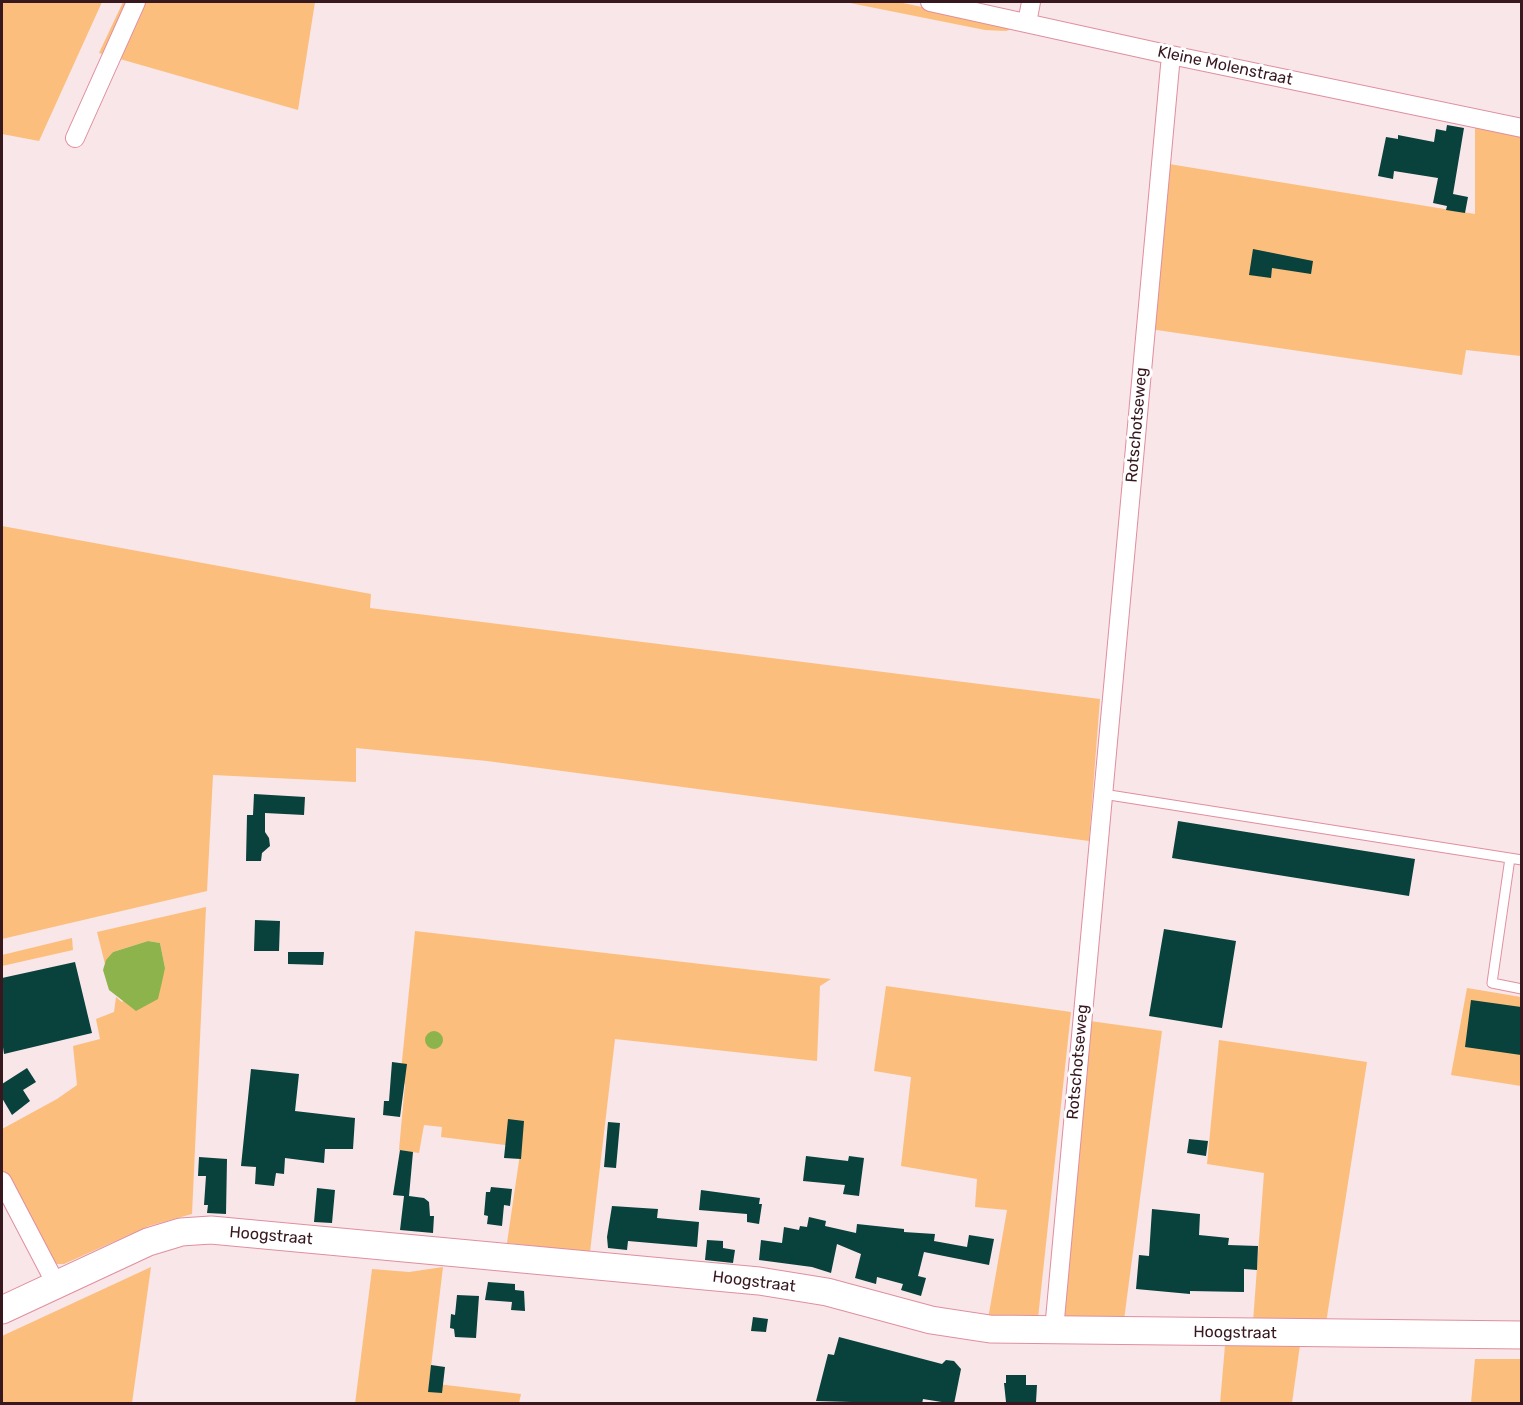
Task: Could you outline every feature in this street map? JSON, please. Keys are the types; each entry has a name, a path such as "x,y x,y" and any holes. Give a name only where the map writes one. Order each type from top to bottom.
{"street":[{"path":"75,138 136,2"},
{"name":"Kleine Molenstraat","path":"930,2 1521,128"},
{"path":"1027,23 1031,2"},
{"name":"Rotschotseweg","path":"1054,1330 1171,55"},
{"path":"2,1181 56,1284"},
{"name":"Hoogstraat","path":"2,1310 148,1242 182,1232 212,1230 759,1281 827,1292 954,1325 1054,1330 1521,1335"}],"lane":[{"path":"1103,795 1521,860"},
{"path":"1510,858 1492,983 1521,989"}],"shaded area":[{"path":"2,2 102,2 39,141 2,134"},
{"path":"123,2 315,2 298,110 99,53"},
{"path":"845,2 898,2 1018,27 1006,31 985,30"},
{"path":"1475,126 1521,136 1521,356 1466,350 1462,375 1150,329 1163,163 1475,214"},
{"path":"2,526 371,594 370,608 1100,699 1089,841 487,761 356,748 356,782 213,775 207,891 2,939"},
{"path":"206,907 192,1214 149,1226 64,1264 55,1264 2,1172 2,1129 57,1099 77,1085 73,1046 100,1039 96,1019 114,1012 116,997 122,1002 165,968 160,943 148,941 113,952 105,964 97,932"},
{"path":"415,931 831,979 820,986 817,1061 615,1039 590,1252 507,1243 521,1147 441,1137 442,1127 424,1125 419,1153 399,1150 405,1084 400,1081"},
{"path":"72,938 73,950 2,966 2,955"},
{"path":"148,941 160,943 165,968 158,999 136,1011 109,990 103,970 106,960 113,952"},
{"path":"886,986 1071,1012 1038,1318 988,1319 1007,1210 975,1207 977,1179 901,1166 911,1077 874,1071"},
{"path":"1467,988 1521,997 1521,1086 1451,1075"},
{"path":"1090,1021 1162,1031 1124,1320 1062,1316"},
{"path":"434,1031 440,1034 443,1040 440,1046 434,1049 428,1046 425,1040 428,1034"},
{"path":"1219,1040 1367,1062 1326,1323 1253,1322 1264,1173 1207,1164"},
{"path":"151,1267 132,1403 2,1403 2,1336"},
{"path":"443,1267 429,1383 521,1394 519,1403 355,1404 372,1269 409,1272"},
{"path":"1225,1345 1300,1345 1292,1403 1220,1404"},
{"path":"1475,1359 1521,1359 1521,1403 1471,1403"}],"building":[{"path":"1447,125 1464,128 1453,194 1468,197 1465,213 1446,210 1447,206 1433,203 1438,178 1394,171 1393,179 1378,176 1386,137 1398,139 1398,135 1434,142 1436,129 1446,131"},
{"path":"1253,249 1313,261 1311,274 1272,268 1271,278 1249,275"},
{"path":"254,794 305,797 304,815 265,813 265,832 270,846 262,853 261,861 246,861 247,815 253,815"},
{"path":"1178,821 1415,859 1409,896 1172,858"},
{"path":"255,920 280,921 279,951 254,951"},
{"path":"1164,929 1236,941 1222,1028 1149,1016"},
{"path":"288,952 324,952 323,965 288,964"},
{"path":"75,962 92,1033 4,1054 2,978"},
{"path":"1471,1000 1521,1007 1521,1055 1465,1047"},
{"path":"392,1062 407,1064 400,1117 383,1115 384,1101 389,1101"},
{"path":"27,1068 36,1082 23,1090 30,1101 12,1115 2,1098 2,1084"},
{"path":"251,1069 299,1074 295,1111 355,1118 353,1149 325,1149 324,1163 285,1158 284,1174 276,1173 274,1186 255,1184 256,1167 241,1166"},
{"path":"508,1119 524,1121 521,1159 504,1158"},
{"path":"608,1122 620,1123 616,1168 604,1167"},
{"path":"1189,1139 1208,1141 1206,1156 1187,1153"},
{"path":"400,1150 413,1152 409,1196 424,1198 429,1202 430,1216 434,1216 433,1233 400,1230 404,1196 393,1195"},
{"path":"806,1156 848,1161 849,1156 864,1158 859,1196 843,1194 845,1185 803,1181"},
{"path":"199,1157 227,1159 226,1214 207,1213 208,1205 204,1205 206,1176 198,1176"},
{"path":"491,1187 512,1189 510,1206 504,1205 502,1226 487,1224 488,1216 484,1215 486,1192 490,1192"},
{"path":"317,1188 335,1190 332,1223 314,1222"},
{"path":"701,1190 760,1198 759,1204 762,1204 759,1224 747,1222 747,1214 699,1210"},
{"path":"612,1206 658,1209 657,1218 699,1222 697,1247 628,1241 627,1250 608,1248 607,1237"},
{"path":"1152,1209 1200,1214 1199,1235 1229,1238 1228,1245 1258,1246 1257,1270 1244,1269 1244,1292 1190,1291 1190,1294 1136,1289 1139,1255 1149,1256"},
{"path":"809,1217 826,1221 825,1226 856,1233 857,1224 904,1229 904,1232 935,1234 934,1241 967,1247 969,1235 994,1239 989,1265 924,1252 918,1276 926,1278 921,1296 901,1290 903,1284 877,1277 876,1284 855,1278 861,1254 837,1244 831,1273 812,1267 759,1260 761,1240 782,1243 784,1227 799,1230 800,1226 807,1227"},
{"path":"707,1240 723,1241 723,1248 735,1250 733,1263 705,1260"},
{"path":"488,1282 515,1284 515,1290 524,1291 525,1311 511,1310 512,1302 485,1300"},
{"path":"457,1295 479,1296 476,1338 455,1337 454,1329 450,1328 451,1314 455,1315"},
{"path":"753,1317 768,1319 766,1332 751,1331"},
{"path":"839,1337 942,1364 946,1360 954,1361 961,1369 954,1404 923,1399 922,1404 816,1401 828,1354 834,1355"},
{"path":"431,1365 445,1367 442,1393 428,1392"},
{"path":"1006,1375 1026,1375 1026,1385 1037,1385 1036,1402 1006,1402 1004,1383 1006,1383"}]}
